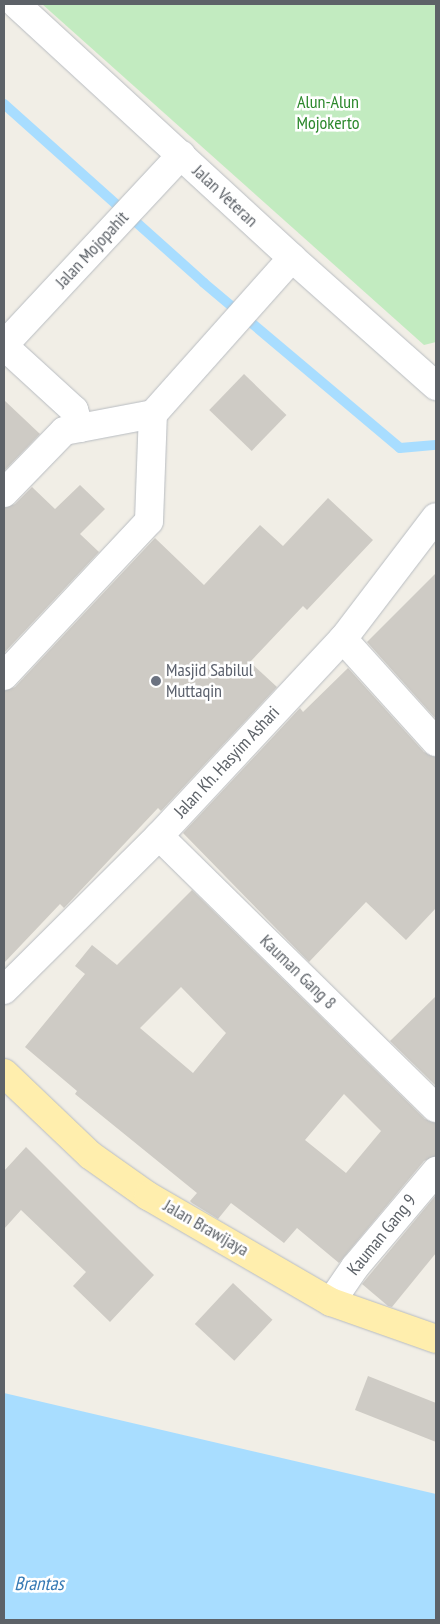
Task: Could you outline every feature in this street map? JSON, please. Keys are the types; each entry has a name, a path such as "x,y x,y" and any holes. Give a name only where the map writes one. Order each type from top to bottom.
{"main road":[{"name":"Jalan Brawijaya","path":"4,1073 97,1160 148,1196 217,1233 332,1302 436,1339"}],"street":[{"name":"Jalan Veteran","path":"16,4 292,258 436,386"},
{"name":"Jalan Mojopahit","path":"4,345 181,155"},
{"path":"4,493 54,439 64,431 152,414 236,318 292,258"},
{"path":"4,345 74,410 80,428"},
{"path":"4,676 149,521 152,414"},
{"name":"Jalan Kh. Hasyim Ashari","path":"4,990 158,836 343,639 436,514"},
{"path":"343,639 436,742"},
{"name":"Kauman Gang 8","path":"158,836 436,1108"},
{"name":"Kauman Gang 9","path":"332,1302 354,1267 436,1171"}],"green space":[{"name":"Alun-Alun Mojokerto","path":"42,4 436,4 436,342 424,345"}],"water":[{"name":"Brantas","path":"4,1393 436,1494 436,1620 4,1620"}],"building":[{"path":"244,374 286,415 252,451 209,410"},
{"path":"4,400 40,434 4,471"},
{"path":"80,485 105,509 80,534 99,552 4,653 4,508 15,504 32,487 55,509"},
{"path":"328,498 373,540 307,610 303,606 250,662 277,687 161,811 158,808 64,908 60,904 4,963 4,691 15,687 155,538 204,585 260,525 283,546"},
{"path":"436,573 436,719 367,642"},
{"path":"348,668 424,752 436,757 436,908 406,940 366,902 309,962 183,833 300,708 303,712"},
{"path":"192,890 425,1119 436,1123 436,1156 424,1161 339,1263 297,1228 284,1243 231,1203 218,1219 190,1201 197,1193 75,1094 77,1091 25,1047 85,974 75,966 92,945 117,965","holes":["181,987 226,1033 193,1073 140,1028","344,1094 381,1131 346,1173 305,1140"]},
{"path":"436,996 436,1086 390,1041"},
{"path":"26,1147 154,1275 110,1322 73,1286 86,1272 21,1210 4,1229 4,1171"},
{"path":"436,1195 436,1253 392,1307 388,1306 362,1284"},
{"path":"233,1283 272,1320 234,1361 195,1324"},
{"path":"368,1376 436,1403 436,1442 355,1410"}],"waterway":[{"path":"4,104 204,283 400,448 436,445"}],"place":[{"name":"Masjid Sabilul Muttaqin","path":"156,681"}]}
